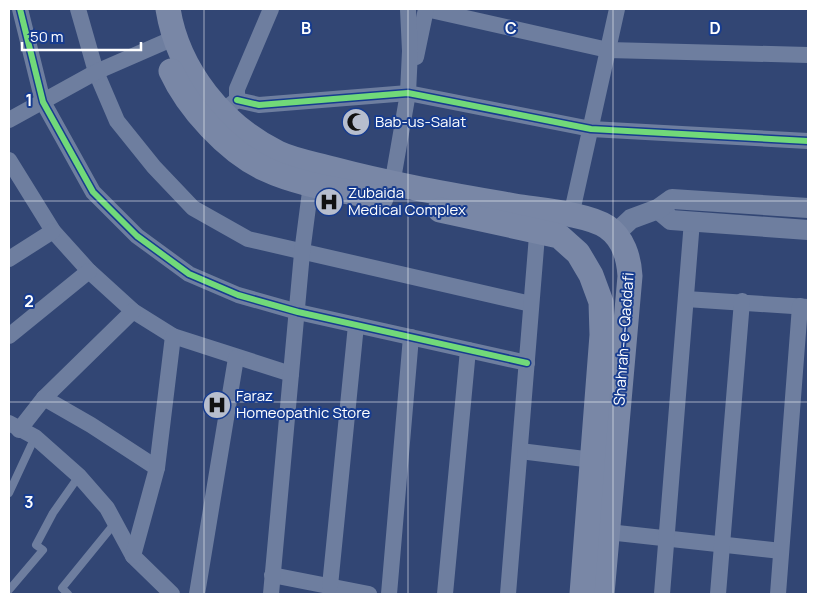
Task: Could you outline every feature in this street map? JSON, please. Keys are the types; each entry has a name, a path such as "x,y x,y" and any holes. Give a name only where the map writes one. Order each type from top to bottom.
{"main road":[{"name":"Shahrah-e-Qaddafi","path":"153,9 167,41 174,75 197,111 221,137 259,154 281,155 392,185 538,220 578,253 591,276 601,302 602,335 582,594"},
{"name":"Shahrah-e-Qaddafi","path":"168,9 167,41 187,65 229,106 254,140 265,169 311,184 538,220 571,216 601,224 615,234 626,255 630,276 602,594"}],"street":[{"path":"20,9 43,102 94,192 137,236 189,274 238,295 298,312 527,363"},
{"path":"78,9 96,72 117,120 154,167 193,208 248,238 531,304"},
{"path":"271,9 229,106 408,93 591,128 808,142"},
{"path":"408,9 410,51 408,93"},
{"path":"392,185 408,93 426,9 608,50 808,55"},
{"path":"571,216 617,9"},
{"path":"9,120 96,72 167,41"},
{"path":"9,160 15,185 89,271 133,311 173,336 290,374"},
{"path":"271,594 290,374 311,184"},
{"path":"615,234 638,215 658,209 672,199 808,208"},
{"path":"658,209 671,220 808,230"},
{"path":"508,594 538,220"},
{"path":"662,594 692,221"},
{"path":"9,259 53,231"},
{"path":"9,336 89,271"},
{"path":"686,299 804,306 780,552 778,594"},
{"path":"718,594 742,301"},
{"path":"133,311 14,426 35,437 79,476 107,508 133,556 172,594"},
{"path":"330,586 356,325"},
{"path":"133,556 157,468 173,336"},
{"path":"389,594 411,337"},
{"path":"444,594 468,350"},
{"path":"197,594 236,358"},
{"path":"44,398 91,425 157,468"},
{"path":"520,451 593,460"},
{"path":"608,532 780,552"},
{"path":"272,575 369,594"}],"lane":[{"path":"9,493 35,437"},
{"path":"9,590 43,550 36,545 53,513 79,476"},
{"path":"68,594 62,588 116,523"}],"cycle path":[{"path":"20,9 43,102 93,192 137,236 189,274 238,295 298,312 527,363"},
{"path":"237,100 259,105 408,93 591,129 808,141"}],"place":[{"name":"Bab-us-Salat","path":"356,122"},
{"name":"Zubaida Medical Complex","path":"329,202"},
{"name":"Faraz Homeopathic Store","path":"217,405"}]}
